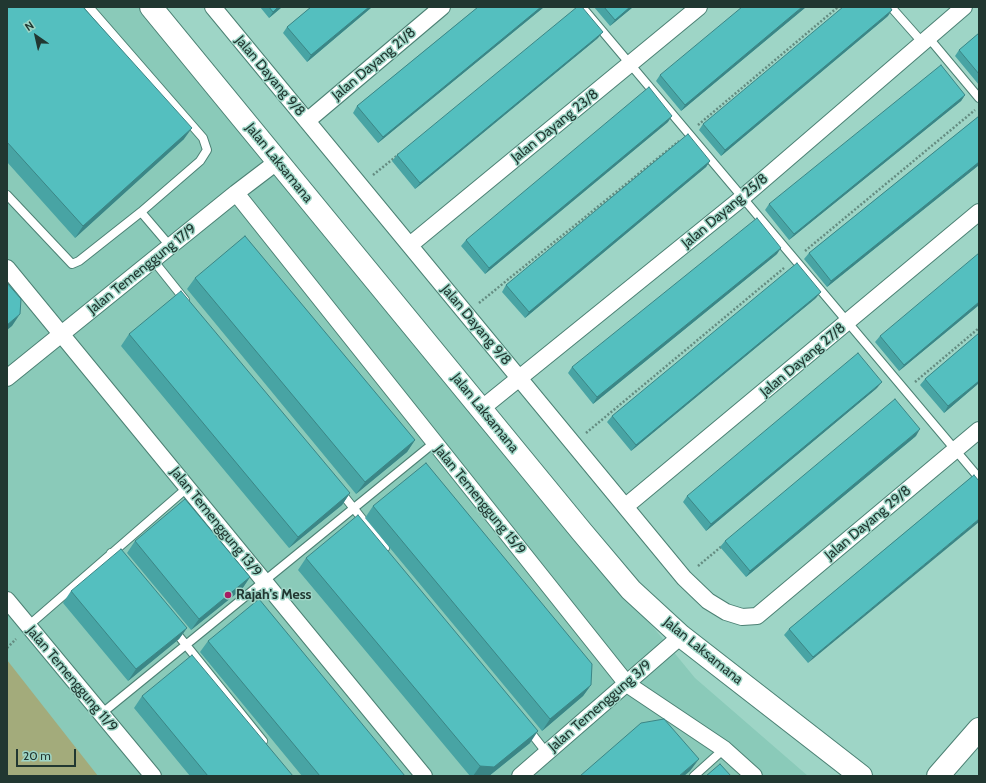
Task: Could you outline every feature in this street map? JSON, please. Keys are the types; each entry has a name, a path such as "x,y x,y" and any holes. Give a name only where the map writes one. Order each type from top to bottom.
{"street":[{"name":"Jalan Laksamana","path":"151,7 631,590 682,636 861,776"},
{"name":"Jalan Dayang 9/8","path":"213,7 684,578 708,601 726,612 742,617 757,616"},
{"name":"Jalan Dayang 21/8","path":"307,121 442,7"},
{"name":"Jalan Dayang 23/8","path":"410,245 699,7"},
{"name":"Jalan Dayang 25/8","path":"481,409 742,198 964,7"},
{"name":"Jalan Temenggung 17/9","path":"7,378 236,193 278,162"},
{"name":"Jalan Temenggung 15/9","path":"236,193 627,684 724,749 754,776"},
{"name":"Jalan Dayang 27/8","path":"626,506 979,212"},
{"name":"Jalan Temenggung 13/9","path":"7,268 424,776"},
{"name":"Jalan Dayang 29/8","path":"757,616 979,430"},
{"name":"Jalan Temenggung 11/9","path":"7,600 153,776"},
{"name":"Jalan Temenggung 3/9","path":"520,776 682,636"},
{"path":"938,776 979,729"}],"lane":[{"path":"7,194 72,264 79,261 141,212 200,161 207,150 203,138 89,7"},
{"path":"582,7 904,391 979,478"},
{"path":"891,7 925,39 979,98"},
{"path":"141,212 170,246"},
{"path":"153,260 188,303"},
{"path":"102,714 435,442"},
{"path":"334,484 388,552"},
{"path":"28,626 187,488"},
{"path":"112,553 126,571"},
{"path":"172,626 267,746"},
{"path":"522,721 546,752"},
{"path":"694,776 724,749"}],"path":[{"path":"467,314 688,133 838,7"},
{"path":"574,443 979,106"},
{"path":"360,185 403,151"},
{"path":"904,391 979,328"},
{"path":"684,578 726,543"}],"shaded area":[{"path":"7,7 143,7 695,678 808,776 7,776"},
{"path":"7,660 98,776 7,776"}],"building":[{"path":"7,7 83,7 192,128 83,226 7,142"},
{"path":"269,7 278,7 273,12"},
{"path":"311,7 369,7 311,55 287,27"},
{"path":"478,7 541,7 383,137 357,106"},
{"path":"577,7 582,7 603,32 420,183 397,155"},
{"path":"604,7 630,7 615,20"},
{"path":"742,7 802,7 685,105 660,75"},
{"path":"843,7 890,7 892,10 725,150 703,124"},
{"path":"979,33 979,74 959,50"},
{"path":"941,65 965,95 794,234 769,204"},
{"path":"649,87 672,116 489,268 466,240"},
{"path":"979,116 979,162 831,281 809,253"},
{"path":"688,134 710,161 529,312 506,285"},
{"path":"757,218 781,248 597,397 572,367"},
{"path":"245,236 415,440 365,482 195,278"},
{"path":"979,253 979,302 904,365 880,336"},
{"path":"797,263 821,292 636,445 612,416"},
{"path":"7,283 21,299 20,314 7,325"},
{"path":"181,291 350,493 298,537 129,334"},
{"path":"979,333 979,381 948,406 925,379"},
{"path":"858,353 882,382 711,524 687,496"},
{"path":"895,399 920,429 750,571 725,541"},
{"path":"426,463 592,664 591,685 550,719 373,506"},
{"path":"974,475 979,481 979,519 813,657 789,629"},
{"path":"185,499 250,577 199,619 135,541"},
{"path":"358,515 538,731 494,767 480,766 306,558"},
{"path":"121,549 187,628 136,669 71,591"},
{"path":"259,599 405,776 320,776 208,641"},
{"path":"192,655 293,776 208,776 142,696"},
{"path":"664,719 699,759 679,776 580,776 641,723"},
{"path":"720,764 731,776 706,776"}],"place":[{"name":"Rajah's Mess","path":"228,595"}]}
